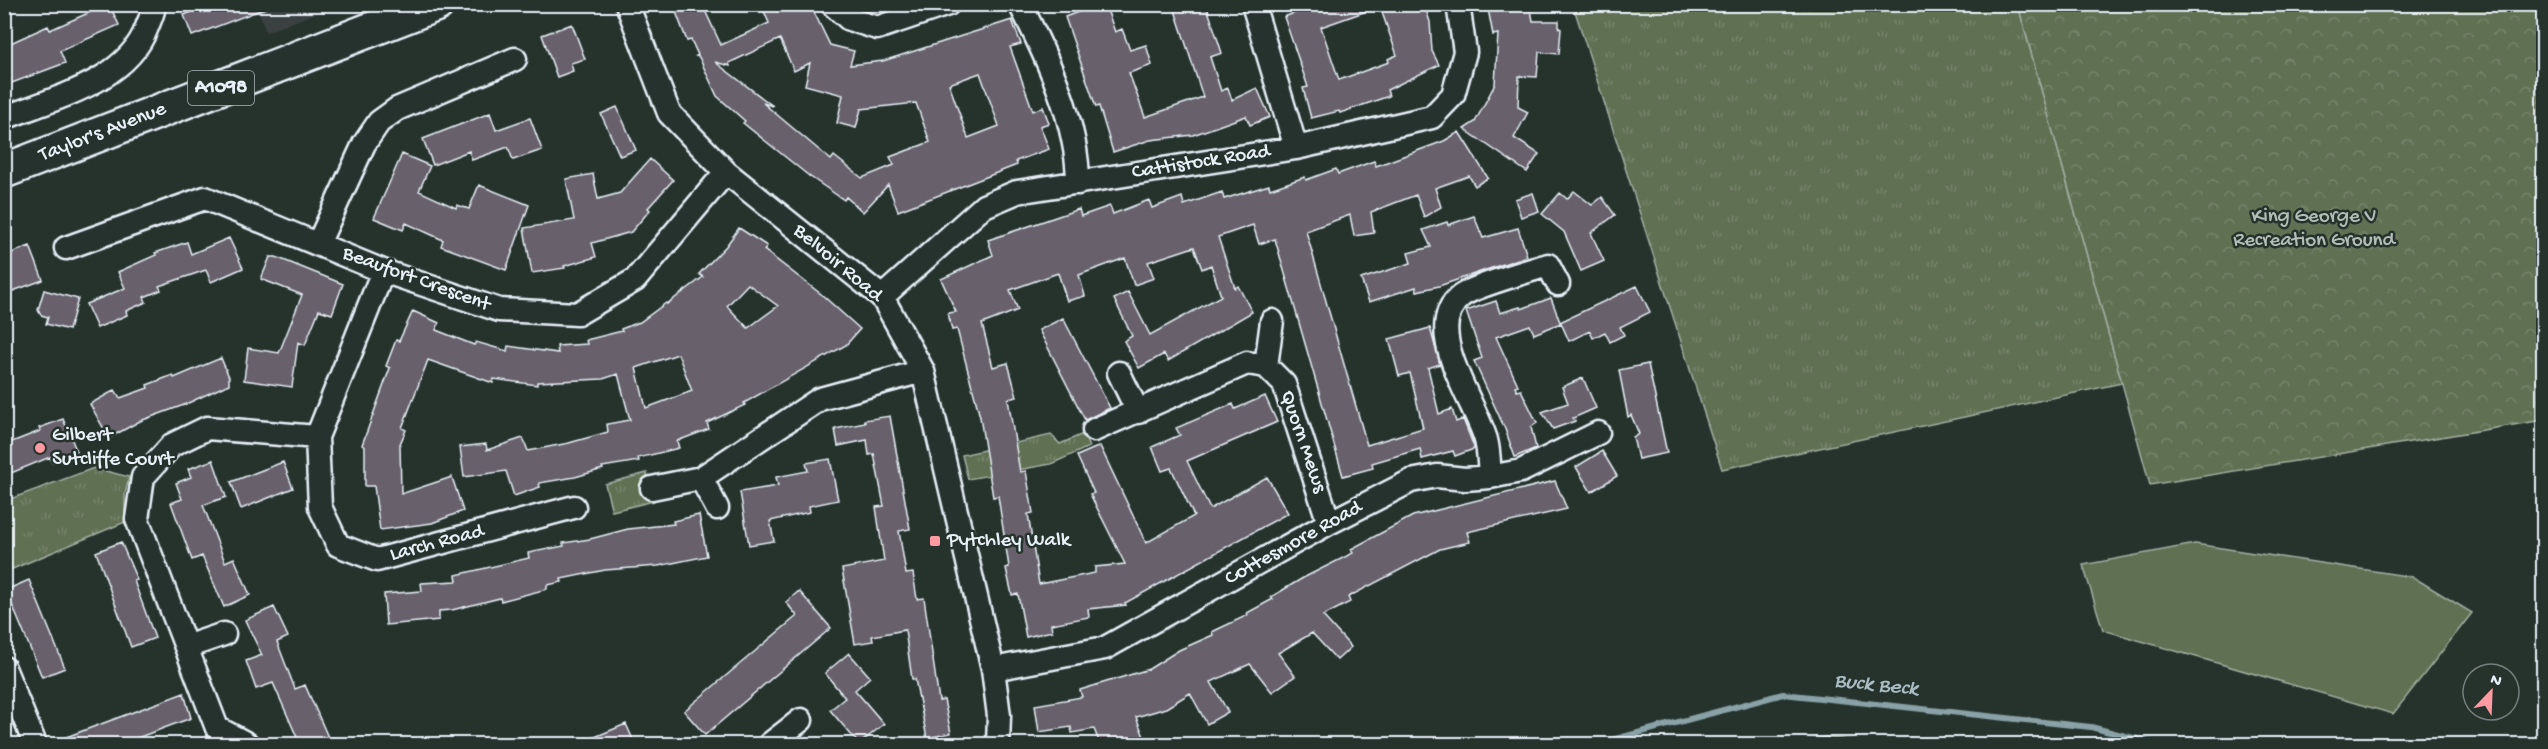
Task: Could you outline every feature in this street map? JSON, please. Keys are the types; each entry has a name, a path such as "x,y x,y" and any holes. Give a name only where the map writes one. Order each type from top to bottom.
{"main road":[{"name":"Taylor's Avenue","path":"4,171 436,4"}],"street":[{"path":"4,118 102,79 119,67 133,52 146,32 154,4"},
{"name":"Belvoir Road","path":"627,4 669,112 726,172 882,297 923,371 993,669 999,716 998,744"},
{"path":"832,4 849,19 877,28 948,4"},
{"path":"1020,4 1062,97 1078,166 1078,183"},
{"path":"1253,4 1296,148"},
{"name":"Cattistock Road","path":"882,297 984,206 1017,192 1296,148 1432,117 1453,95 1465,52 1458,4"},
{"path":"318,244 364,144 379,122 397,110 515,60"},
{"name":"Beaufort Crescent","path":"66,248 205,198 382,271 499,310 578,314 635,280 726,172"},
{"path":"1490,477 1487,441 1452,361 1446,324 1450,306 1463,294 1548,265 1558,284"},
{"name":"Larch Road","path":"382,271 317,437 320,507 338,545 377,560 574,507"},
{"name":"Quorn Mews","path":"1266,366 1272,321"},
{"name":"Quorn Mews","path":"1094,430 1247,363 1266,366 1284,384 1329,523"},
{"path":"652,488 701,478 820,399 923,371"},
{"path":"1119,373 1138,412"},
{"path":"247,744 217,728 137,519 143,477 171,445 207,428 317,437"},
{"name":"Cottesmore Road","path":"993,669 1105,648 1329,523 1411,481 1437,476 1465,479 1490,477 1521,471 1598,433"},
{"path":"701,478 717,508"},
{"path":"186,647 224,634"},
{"path":"4,668 35,744"},
{"path":"770,744 801,720"}],"shaded area":[{"path":"256,4 338,5 266,32"}],"green space":[{"path":"1573,5 2018,5 2122,383 1722,469"},
{"name":"King George V Recreation Ground","path":"2018,5 2540,5 2544,24 2543,420 2150,485"},
{"path":"1083,434 1089,447 1051,464 968,479 962,455 1051,435 1060,444"},
{"path":"94,468 129,477 125,494 125,522 5,572 5,501"},
{"path":"647,473 654,501 612,511 605,484"},
{"path":"2195,544 2413,577 2472,613 2393,714 2103,630 2083,565"},
{"path":"1825,737 1879,744 1795,744"}],"building":[{"path":"93,4 109,4 119,25 60,51 65,63 4,86 4,46 48,26 50,30 95,10"},
{"path":"212,4 271,4 271,6 192,36 184,15"},
{"path":"673,4 702,4 721,45 769,23 761,4 810,4 830,45 854,51 850,65 883,61 1012,20 1021,44 1010,47 1033,111 1043,107 1049,123 1040,126 1049,149 1016,161 1017,165 898,211 888,185 863,212 846,197 844,200 809,176 743,123 745,121 717,96 699,57 696,56 698,55 691,40 687,41","holes":["780,39 794,71 810,63 805,85 843,95 837,123 856,128 861,109 916,103 930,142 890,157 894,165 862,178 834,156 831,160 763,103 773,106 715,62 730,66 729,63","980,73 999,126 968,138 949,84"]},
{"path":"1099,4 1105,4 1115,32 1122,29 1130,50 1146,45 1152,65 1129,73 1145,117 1203,97 1173,4 1206,4 1222,53 1210,57 1221,91 1228,88 1232,100 1257,88 1270,117 1250,125 1246,116 1193,135 1150,140 1113,152 1099,106 1096,107 1065,17"},
{"path":"1294,4 1377,4 1378,7 1321,27 1339,80 1389,62 1388,59 1397,55 1379,4 1424,4 1430,22 1432,51 1439,65 1387,90 1389,96 1340,113 1339,111 1311,118 1303,88 1308,87 1284,17 1297,12"},
{"path":"1511,4 1530,4 1533,21 1559,21 1561,29 1559,54 1539,52 1537,77 1519,76 1518,107 1528,112 1514,138 1539,154 1527,172 1464,129 1475,122 1495,84 1498,34 1493,35 1488,9"},
{"path":"572,24 585,59 571,63 573,71 557,77 542,35"},
{"path":"617,107 636,150 620,156 601,114"},
{"path":"490,113 496,130 530,118 542,150 513,160 508,147 472,160 469,151 433,165 423,139"},
{"path":"1459,132 1488,178 1475,186 1469,176 1435,188 1441,207 1424,217 1416,195 1371,212 1374,233 1354,236 1350,215 1306,231 1367,445 1423,428 1410,373 1399,376 1389,339 1430,328 1440,364 1428,368 1439,414 1452,409 1456,422 1463,419 1474,447 1474,449 1455,456 1453,451 1422,459 1420,449 1372,463 1373,468 1343,476 1275,239 1259,244 1253,225 1218,237 1235,288 1238,286 1252,312 1168,361 1164,354 1139,368 1124,341 1132,336 1114,299 1128,292 1150,335 1221,296 1211,265 1202,269 1194,247 1148,262 1154,278 1134,285 1125,258 1079,275 1085,296 1067,301 1058,273 1010,290 1018,310 982,324 993,367 1008,363 1017,397 1008,399 1020,472 1026,471 1033,513 1028,514 1039,584 1095,573 1095,567 1125,564 1090,494 1094,493 1077,456 1100,446 1146,543 1194,516 1171,468 1162,471 1152,447 1180,435 1176,428 1233,404 1235,409 1265,396 1277,422 1187,461 1210,509 1267,477 1288,513 1125,603 1126,605 1088,609 1089,617 1051,624 1052,631 1026,637 1018,594 1012,595 1006,568 1009,567 998,496 993,497 980,417 957,329 952,330 948,313 956,312 941,279 993,255 988,240 1079,209 1081,216 1110,206 1113,214 1149,200 1152,208 1182,197 1184,205 1222,192 1224,199 1269,185 1270,189 1305,177 1306,180 1336,169 1338,174 1374,161 1376,166 1444,141"},
{"path":"402,154 430,166 419,191 456,208 457,205 469,209 479,185 529,205 506,270 441,246 443,240 406,223 403,230 374,218"},
{"path":"650,159 673,180 648,208 650,210 631,232 592,243 596,257 564,266 565,268 532,273 524,228 574,220 566,179 593,174 598,199 620,193"},
{"path":"1574,191 1592,205 1602,197 1615,215 1591,233 1604,261 1581,271 1564,232 1542,214 1560,193 1567,199"},
{"path":"1533,193 1539,211 1521,217 1515,199"},
{"path":"1474,216 1483,238 1518,228 1527,256 1439,286 1417,291 1416,287 1369,302 1361,279 1411,263 1408,253 1431,247 1423,230"},
{"path":"739,228 767,246 764,250 821,294 860,329 846,345 744,403 745,405 707,423 709,429 677,441 679,448 638,458 639,461 602,467 603,469 575,477 539,483 540,487 514,496 506,471 464,477 460,447 486,444 487,450 523,438 528,451 608,432 607,424 630,420 618,374 603,379 537,382 537,385 494,379 493,383 428,360 402,428 406,430 400,444 401,494 452,477 463,511 432,523 380,530 374,486 365,486 365,447 362,445 390,368 386,366 396,340 399,341 413,311 439,323 436,330 474,345 476,342 507,351 508,346 558,353 557,346 587,344 586,340 622,331 621,329 640,322 703,277 699,274 726,246","holes":["748,284 778,306 748,328 727,306","678,354 692,391 646,408 636,368"]},
{"path":"229,238 243,268 211,282 206,270 159,286 161,290 144,297 146,302 126,311 127,315 97,328 86,304 125,288 118,272 156,255 155,253 187,242 191,254"},
{"path":"30,246 43,280 10,292 4,277 4,256"},
{"path":"270,257 276,257 343,284 332,314 319,310 305,345 298,342 292,387 244,380 248,348 279,353 302,295 261,279"},
{"path":"1637,286 1650,312 1620,327 1624,335 1610,342 1605,332 1593,338 1590,331 1569,341 1561,323 1534,334 1530,325 1496,337 1518,385 1515,386 1517,391 1521,390 1537,423 1531,427 1536,448 1515,457 1505,429 1474,361 1482,358 1466,311 1496,301 1500,313 1520,307 1521,309 1551,298 1560,322"},
{"path":"44,290 78,299 69,330 46,324 48,317 41,315 38,310"},
{"path":"1063,318 1110,408 1085,420 1039,330"},
{"path":"221,358 229,377 229,384 184,405 140,421 109,438 90,404 115,390 120,398 148,388 147,385 173,375 174,378"},
{"path":"1648,364 1667,453 1638,459 1633,437 1639,434 1631,415 1628,417 1619,370"},
{"path":"1583,378 1596,408 1573,418 1575,421 1553,429 1542,412 1568,403 1562,387"},
{"path":"890,416 910,529 899,531 906,574 913,573 917,599 924,598 939,701 944,700 951,733 927,738 915,679 912,679 905,630 872,636 873,641 855,644 842,569 884,561 876,507 884,506 874,454 869,455 867,440 838,446 835,429 865,423 864,420"},
{"name":"Gilbert Sutcliffe Court","path":"63,419 77,452 52,462 50,457 4,476 4,445"},
{"path":"1602,451 1617,476 1591,492 1576,467"},
{"path":"830,459 838,500 809,506 810,512 770,521 774,541 749,545 740,492 778,486 776,477 808,471 806,463"},
{"path":"213,460 226,497 203,505 225,562 234,558 250,595 224,607 202,556 192,560 171,503 182,499 176,483 191,477 188,469"},
{"path":"283,462 293,488 241,509 231,482"},
{"path":"1555,481 1567,509 1467,532 1470,542 1440,549 1348,597 1350,602 1323,616 1351,647 1337,660 1312,633 1278,653 1295,676 1272,692 1250,664 1211,682 1228,712 1207,724 1190,693 1166,708 1136,717 1147,744 1100,744 1094,729 1072,733 1071,727 1039,732 1035,705 1082,697 1080,690 1149,669 1179,650 1213,635 1212,632 1248,615 1247,613 1273,599 1271,597 1303,578 1353,553 1351,549 1413,516"},
{"path":"699,515 707,556 658,566 605,570 561,579 562,582 547,585 547,589 501,601 500,598 439,611 439,620 386,625 384,594 422,591 421,583 457,581 456,575 529,558 528,553 564,546 563,543 628,529 674,524 673,521"},
{"path":"121,542 137,580 134,581 155,638 131,647 96,552"},
{"path":"29,580 65,668 42,677 6,590"},
{"path":"799,591 831,628 705,735 684,711 797,616 786,602"},
{"path":"274,607 288,637 277,642 295,689 305,685 331,744 300,744 273,683 256,689 246,661 262,655 245,620"},
{"path":"849,653 870,677 855,690 884,724 859,744 830,710 845,698 825,673"},
{"path":"184,693 191,718 121,744 54,744 53,742"},
{"path":"626,724 635,744 578,744"}],"waterway":[{"name":"Buck Beck","path":"1597,744 1783,694 2091,727 2156,744"}],"place":[{"name":"Gilbert Sutcliffe Court","path":"40,448"},
{"name":"Pytchley Walk","path":"935,541"}]}
